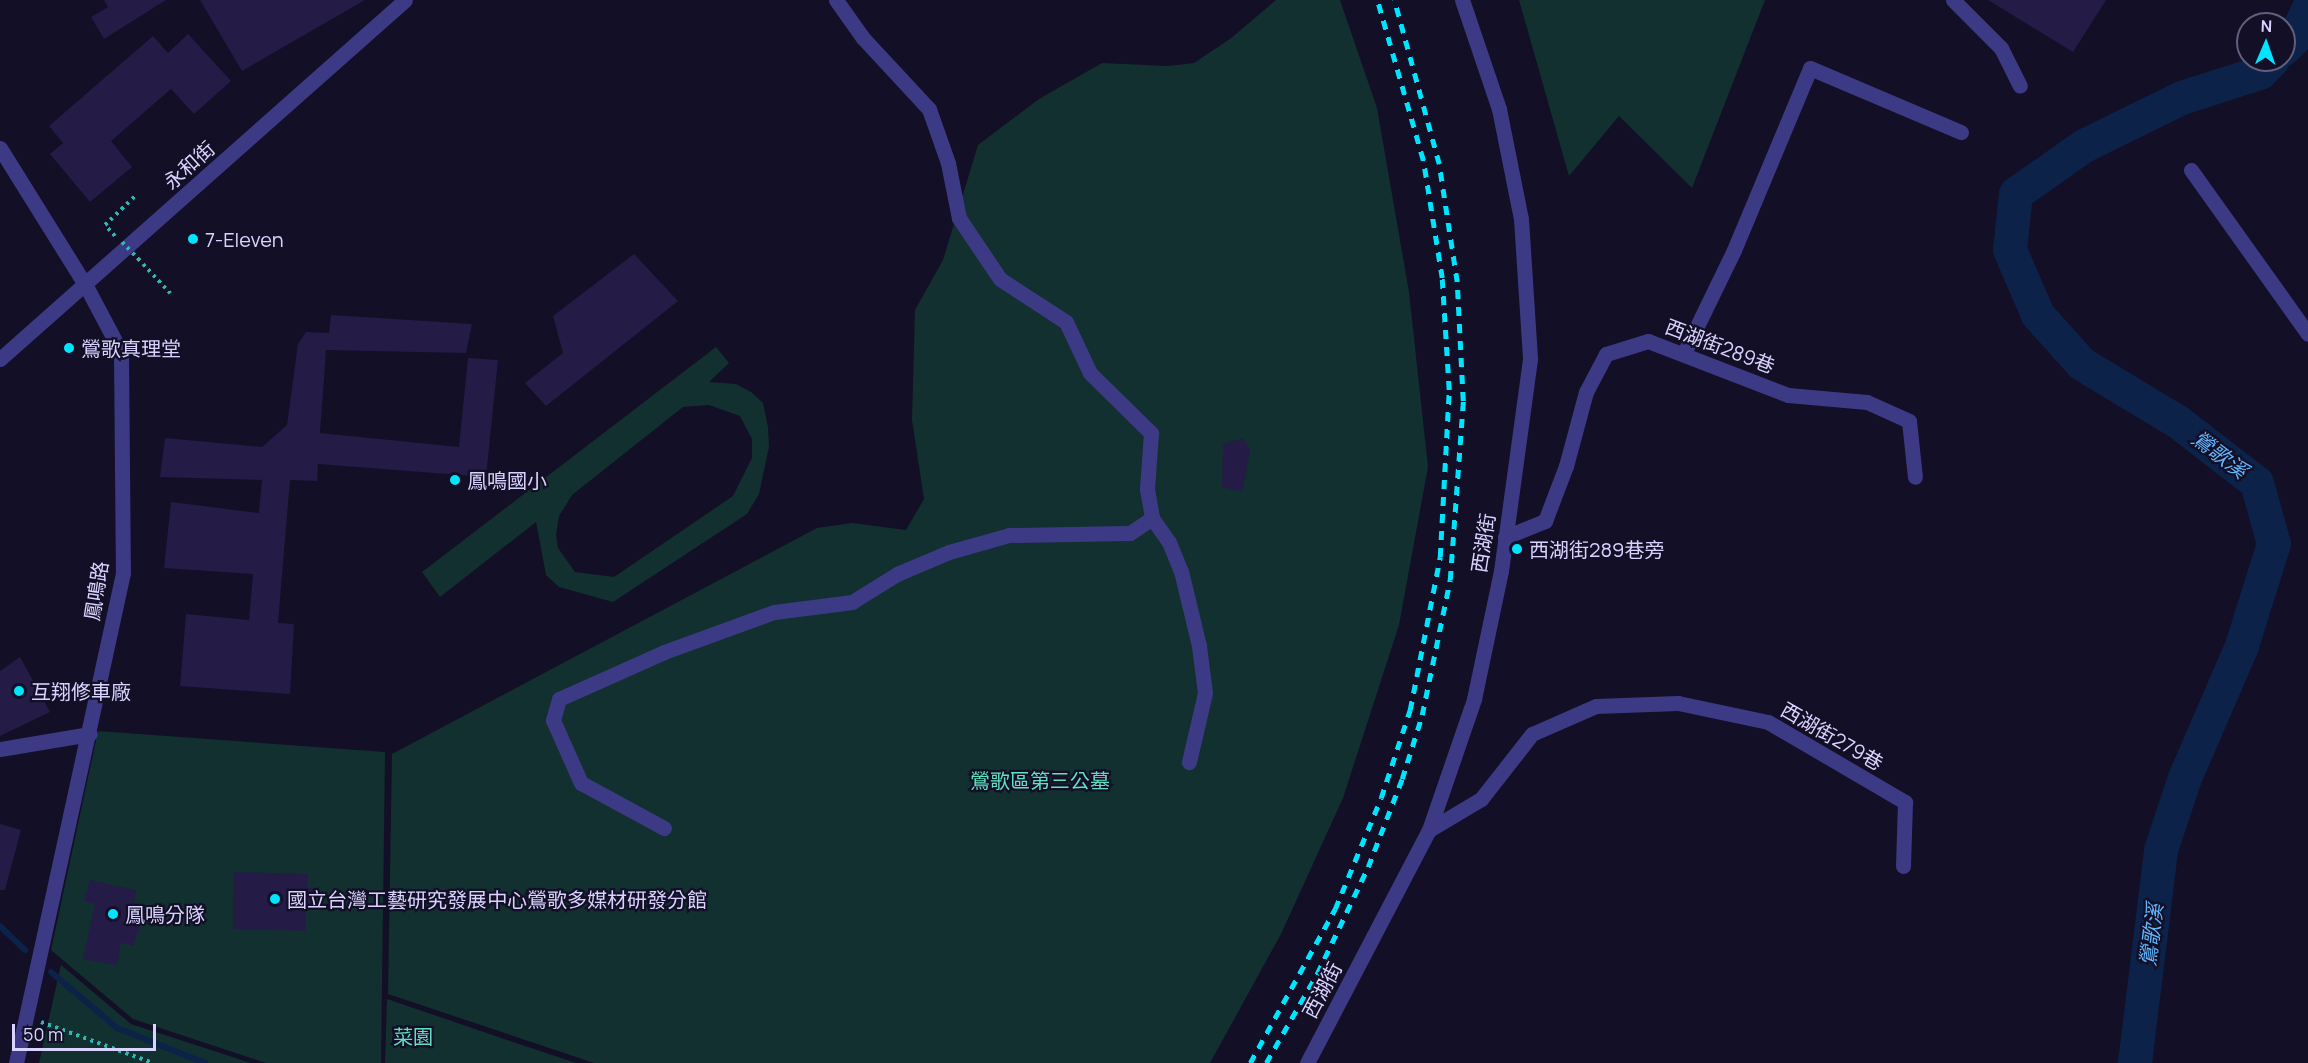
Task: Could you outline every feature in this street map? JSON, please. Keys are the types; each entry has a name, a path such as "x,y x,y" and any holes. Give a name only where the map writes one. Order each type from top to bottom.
{"street":[{"name":"永和街","path":"0,359 86,286 405,0"},
{"path":"836,0 863,38 929,109 948,163 959,218 1000,279 1066,322 1090,373 1150,433 1147,489 1152,518 1168,542 1181,571 1199,646 1205,693 1189,762"},
{"name":"西湖街","path":"1307,1063 1430,830 1474,699 1505,537 1530,358 1521,219 1499,109 1462,0"},
{"path":"1953,0 2001,48 2020,86"},
{"path":"1684,353 1734,250 1810,68 1961,132"},
{"name":"鳳鳴路","path":"0,148 86,286 121,352 123,573 90,734 16,1063"},
{"path":"2191,170 2308,334"},
{"name":"西湖街289巷","path":"1505,537 1545,521 1566,466 1586,392 1606,354 1648,341 1788,395 1867,402 1909,422 1915,477"},
{"path":"664,828 581,783 553,720 559,699 664,652 774,612 852,602 897,574 949,552 1009,535 1130,533 1152,518"},
{"name":"西湖街279巷","path":"1430,830 1481,799 1532,734 1596,706 1678,704 1768,722 1905,802 1903,866"},
{"path":"0,749 90,734"}],"path":[{"path":"135,196 105,225 170,293"},
{"path":"26,1017 92,1037 153,1063"}],"green space":[{"name":"鶯歌區第三公墓","path":"1276,0 1340,0 1377,108 1409,292 1428,467 1399,625 1343,798 1281,934 1210,1063 594,1063 388,994 392,754 817,528 852,523 906,530 924,499 912,420 915,310 943,260 978,145 1039,99 1102,63 1168,66 1194,63 1230,39"},
{"path":"1519,0 1765,0 1692,188 1619,116 1569,176"},
{"path":"716,347 729,363 709,382 736,384 751,392 763,403 769,447 759,494 747,514 613,602 559,587 546,575 536,522 440,597 422,572","holes":["709,405 740,416 752,439 752,458 733,496 614,577 575,572 558,548 556,535 559,516 572,495 683,407"]},
{"path":"98,731 385,752 381,1063 266,1063 133,1019 51,950"},
{"path":"61,965 131,1024 251,1063 39,1063"},
{"name":"菜園","path":"387,999 525,1046 576,1063 385,1063"}],"building":[{"path":"104,0 166,0 104,39 91,17 108,7"},
{"path":"200,0 365,0 242,71"},
{"path":"1988,0 2106,0 2073,52"},
{"path":"188,34 231,81 194,114 171,89 111,141 132,167 90,202 50,154 63,143 49,126 153,36 168,53"},
{"path":"634,254 678,301 546,406 525,383 563,353 553,316"},
{"path":"331,315 472,324 466,353 326,350 320,433 459,447 468,358 498,360 486,477 318,464 317,481 290,480 278,623 294,624 290,694 180,686 186,614 249,620 253,574 164,568 171,502 259,513 262,480 160,477 165,438 262,447 287,425 298,344 306,332 329,333"},
{"path":"1243,438 1250,451 1242,492 1222,487 1223,444"},
{"name":"互翔修車廠","path":"20,657 50,712 0,736 0,671"},
{"path":"0,824 21,830 5,890 0,890"},
{"name":"國立台灣工藝研究發展中心鶯歌多媒材研發分館","path":"234,872 308,874 307,888 316,888 315,909 306,909 305,931 233,929"},
{"name":"鳳鳴分隊","path":"90,880 136,890 131,924 140,927 133,946 121,942 117,965 83,959 95,904 84,901"}],"waterway":[{"name":"鶯歌溪","path":"2296,36 2308,10"},
{"name":"鶯歌溪","path":"2135,1063 2161,850 2185,778 2242,646 2274,544 2257,483 2178,422 2082,364 2038,315 2010,250 2016,194 2084,146 2182,98 2261,72"},
{"path":"0,926 25,950"},
{"path":"51,972 117,1028 205,1063"}],"railway":[{"path":"1250,1063 1335,909 1381,798 1410,710 1440,557 1449,390 1442,278 1423,160 1377,0"},
{"path":"1266,1063 1317,974 1368,867 1402,779 1422,715 1450,580 1463,401 1457,282 1439,164 1394,0"}],"place":[{"name":"7-Eleven","path":"193,239"},
{"name":"鶯歌真理堂","path":"69,348"},
{"name":"鳳鳴國小","path":"455,480"},
{"name":"西湖街289巷旁","path":"1517,549"},
{"name":"互翔修車廠","path":"19,691"},
{"name":"國立台灣工藝研究發展中心鶯歌多媒材研發分館","path":"275,899"},
{"name":"鳳鳴分隊","path":"113,914"}]}
